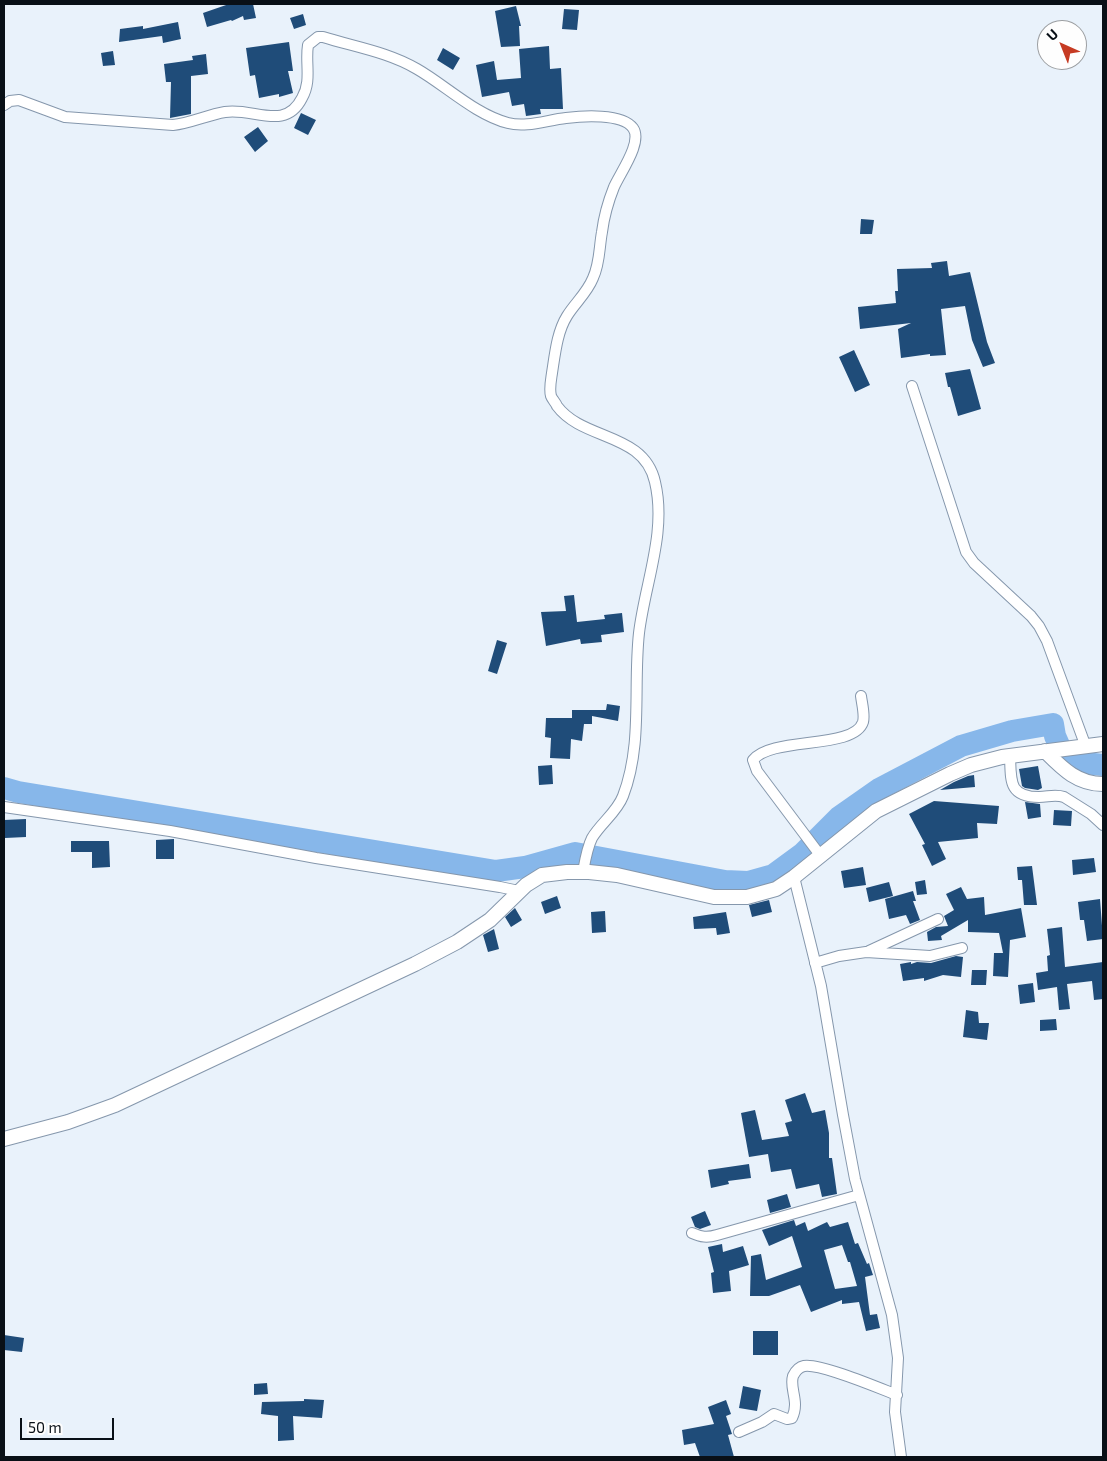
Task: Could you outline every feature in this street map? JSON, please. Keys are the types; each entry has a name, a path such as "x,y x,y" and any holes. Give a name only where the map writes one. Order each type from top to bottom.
{"street":[{"path":"4,105 10,101 19,100 65,117 173,125 188,123 207,116 228,112 280,116 290,113 303,98 308,78 308,45 318,37 323,37 374,50 401,61 418,69 469,104 509,124 530,124 569,117 616,118 626,121 632,127 636,138 630,156 616,182 607,205 601,234 599,262 587,291 564,320 559,333 550,387 551,397 561,411 571,420 624,443 638,452 654,476 658,492 658,531 639,634 636,718 631,763 623,798 592,839 584,868"},
{"path":"912,386 966,552 974,563 1031,616 1039,626 1047,641 1078,748"},
{"path":"818,853 757,771 753,760 760,754 777,749 836,739 855,732 860,728 864,719 861,696"},
{"path":"4,1139 68,1122 115,1105 415,964 476,930 499,912 518,891 534,878 542,875 584,868 714,897 747,897 765,893 776,889 794,877 818,853 876,811 971,765 1010,755 1103,744"},
{"path":"1045,751 1063,769 1079,780 1103,784"},
{"path":"1010,755 1012,784 1020,794 1031,796 1059,795 1091,814 1103,825"},
{"path":"4,807 170,831 316,858 518,891"},
{"path":"794,877 821,986 859,1195 892,1315 898,1358 895,1412 901,1457"},
{"path":"866,952 938,919"},
{"path":"816,963 840,956 866,952 930,956 962,948"},
{"path":"692,1233 699,1237 717,1236 859,1195"},
{"path":"739,1432 762,1422 774,1414 788,1420 790,1419 794,1414 796,1403 792,1378 801,1367 806,1366 828,1370 896,1395"}],"building":[{"path":"229,4 253,4 256,18 244,20 243,16 232,21 207,27 203,13"},
{"path":"516,6 521,26 519,26 520,46 501,47 495,11"},
{"path":"564,9 579,10 577,30 562,29"},
{"path":"303,14 306,25 294,29 290,18"},
{"path":"178,22 181,39 163,43 162,36 119,42 120,29 143,26 143,29"},
{"path":"289,42 293,71 288,71 293,93 279,97 279,94 259,98 255,75 250,76 246,48"},
{"path":"549,46 550,69 561,68 563,109 540,109 541,114 526,116 524,104 512,106 509,92 482,97 476,65 494,61 497,80 521,78 519,49"},
{"path":"443,48 460,58 453,70 437,60"},
{"path":"113,51 115,65 103,66 101,53"},
{"path":"206,54 208,74 191,76 191,114 170,118 171,82 166,82 164,64 193,60 192,56"},
{"path":"301,113 316,120 308,135 294,128"},
{"path":"258,127 268,141 255,152 244,137"},
{"path":"861,219 874,220 872,234 860,234"},
{"path":"947,261 949,276 970,272 987,342 995,363 983,367 972,340 965,306 941,309 946,355 930,356 930,354 901,358 898,329 911,323 860,329 858,307 896,303 895,291 898,291 897,269 932,268 931,263"},
{"path":"854,350 870,385 855,392 839,357"},
{"path":"970,369 981,409 958,416 945,373"},
{"path":"574,595 577,622 605,619 604,615 622,613 624,632 601,635 602,642 581,644 580,639 546,646 541,612 566,611 564,596"},
{"path":"497,640 507,643 497,674 488,671"},
{"path":"607,704 620,706 618,721 592,716 592,724 584,724 582,741 571,739 570,759 550,758 551,738 545,737 546,718 572,718 572,710 606,710"},
{"path":"552,765 553,784 539,785 538,766"},
{"path":"1038,766 1042,788 1038,790 1022,786 1019,769"},
{"path":"974,775 975,787 940,790 954,782"},
{"path":"934,801 999,806 997,824 977,823 978,838 938,842 946,859 932,866 922,845 925,844 909,814"},
{"path":"1025,802 1040,804 1041,817 1028,819"},
{"path":"1054,810 1072,811 1071,826 1053,825"},
{"path":"26,819 26,837 5,838 4,820"},
{"path":"174,839 174,859 156,859 156,840"},
{"path":"71,841 109,841 110,867 92,868 92,852 71,852"},
{"path":"1094,858 1096,872 1073,875 1072,860"},
{"path":"1032,866 1037,905 1024,905 1022,880 1018,880 1017,867"},
{"path":"863,867 866,885 844,888 841,871"},
{"path":"925,880 927,894 917,895 915,882"},
{"path":"889,882 893,896 869,902 866,888"},
{"path":"961,887 967,899 984,897 985,915 1021,908 1026,937 1010,940 1008,977 993,976 994,953 1003,953 999,933 968,932 968,920 941,936 942,940 928,941 927,932 936,927 948,926 944,916 954,910 946,894"},
{"path":"913,891 916,901 913,901 920,920 910,924 906,915 889,919 885,899"},
{"path":"557,896 561,908 545,914 541,902"},
{"path":"1100,899 1103,939 1087,941 1084,920 1080,920 1078,902"},
{"path":"769,900 772,912 752,917 749,905"},
{"path":"515,908 522,920 511,927 505,917"},
{"path":"605,911 606,932 592,933 591,912"},
{"path":"726,912 730,933 717,935 716,928 694,929 693,917"},
{"path":"1062,927 1065,967 1103,962 1103,999 1094,1000 1092,981 1067,984 1070,1009 1059,1010 1057,987 1038,990 1036,973 1048,971 1047,956 1050,955 1047,929"},
{"path":"494,929 499,949 488,952 483,935"},
{"path":"956,956 963,957 961,977 943,975 924,981 924,978 903,981 900,964 911,962 911,964 917,962 931,963"},
{"path":"972,970 987,970 986,985 971,985"},
{"path":"1033,983 1035,1002 1020,1004 1018,985"},
{"path":"966,1010 978,1012 979,1023 989,1023 987,1040 963,1037"},
{"path":"1056,1019 1057,1030 1040,1031 1040,1020"},
{"path":"805,1093 812,1113 825,1110 829,1133 829,1158 832,1158 837,1194 822,1197 819,1184 796,1189 791,1169 771,1172 768,1154 749,1157 741,1113 755,1110 762,1140 789,1136 785,1123 792,1121 785,1100"},
{"path":"749,1164 751,1178 728,1181 729,1184 711,1188 708,1170"},
{"path":"787,1194 791,1207 770,1213 767,1200"},
{"path":"705,1211 711,1225 700,1229 695,1227 691,1217"},
{"path":"794,1220 796,1226 805,1222 808,1231 827,1222 830,1227 848,1222 855,1244 858,1243 873,1275 865,1277 870,1315 877,1314 880,1328 866,1331 859,1302 842,1304 842,1300 811,1312 800,1285 769,1296 750,1296 751,1256 761,1254 766,1280 802,1267 792,1236 769,1246 762,1230","holes":["842,1245 848,1262 850,1262 857,1286 835,1289 824,1250"]},
{"path":"722,1244 723,1252 743,1246 749,1265 729,1271 731,1291 713,1293 711,1273 714,1272 708,1247"},
{"path":"753,1331 778,1331 778,1355 753,1355"},
{"path":"4,1335 24,1338 22,1352 4,1350"},
{"path":"267,1383 268,1394 254,1395 254,1384"},
{"path":"743,1386 761,1390 757,1411 739,1408"},
{"path":"304,1399 324,1400 322,1418 293,1416 294,1440 278,1441 278,1416 261,1414 262,1402 304,1401"},
{"path":"726,1400 731,1414 726,1416 732,1434 728,1435 734,1457 700,1457 695,1443 684,1445 682,1430 714,1424 708,1407"}],"waterway":[{"path":"4,788 18,792 496,871 525,867 575,853 725,881 748,882 773,875 803,853 839,817 879,789 961,746 1012,731 1053,724 1055,736 1066,761 1103,765"}]}
